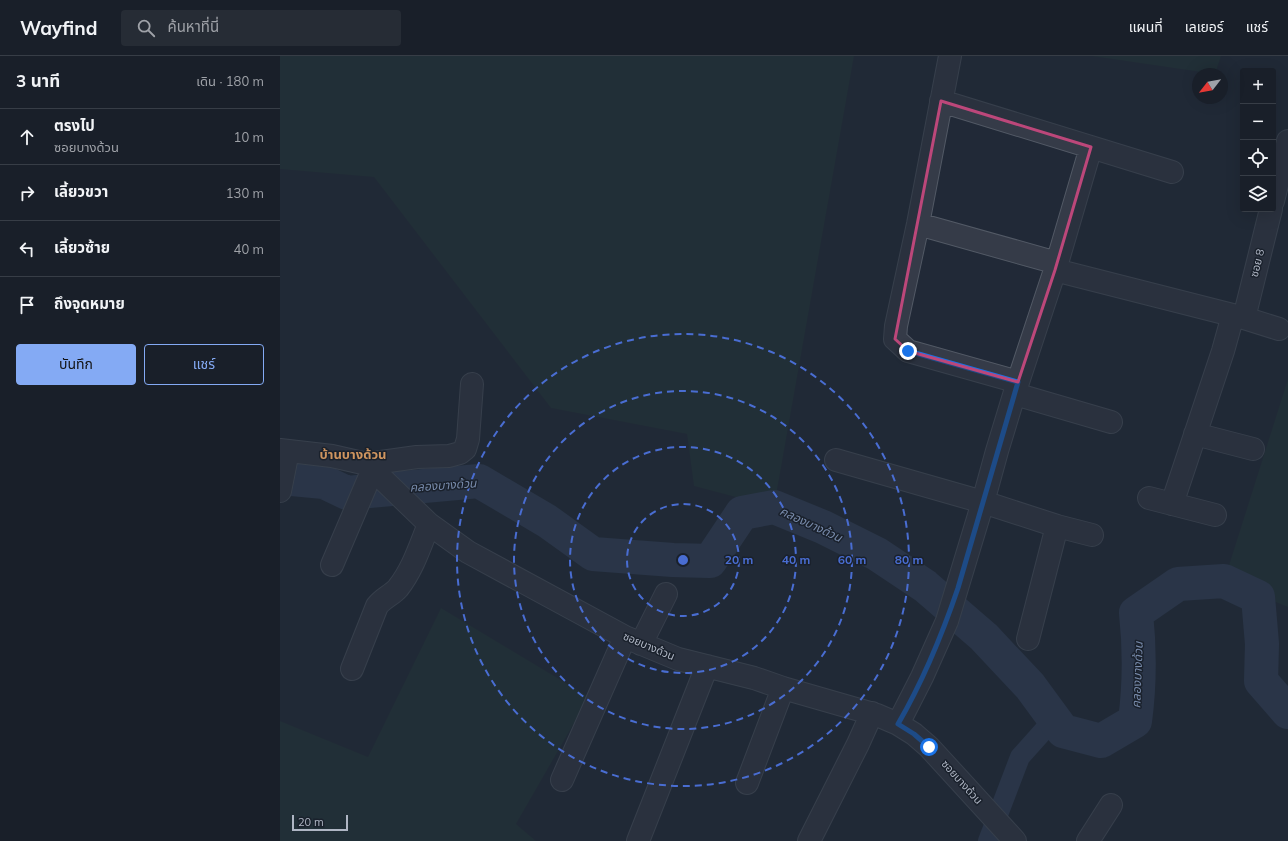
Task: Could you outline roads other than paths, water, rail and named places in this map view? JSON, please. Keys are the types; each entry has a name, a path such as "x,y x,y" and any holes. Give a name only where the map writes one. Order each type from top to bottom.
{"street":[{"path":"950,56 918,224 896,326 895,340 908,351 1111,422"},
{"path":"941,101 1172,172"},
{"path":"1276,188 1288,141"},
{"path":"898,724 922,677 947,621 958,588 997,451 1056,267 1090,147"},
{"name":"ซอย 8","path":"1172,504 1223,351 1238,316 1270,212"},
{"path":"918,224 1056,267 1238,316 1279,329"},
{"path":"280,490 284,456 332,456 372,473 417,457 449,456 460,453 465,449 468,439 472,384"},
{"path":"1195,434 1253,449"},
{"path":"836,460 983,502 1058,526 1092,534"},
{"path":"332,565 372,473"},
{"name":"ซอยบางด้วน","path":"372,473 424,518 468,552 633,640 678,659 754,678 872,714 898,724 914,734 929,747 1013,839"},
{"path":"1149,498 1215,515"},
{"path":"352,669 378,606 385,597 394,593 409,574 424,518"},
{"path":"1028,639 1058,526"},
{"path":"562,780 633,640 666,594"},
{"path":"638,841 707,666"},
{"path":"747,783 783,688"},
{"path":"809,841 872,714"},
{"path":"1088,841 1111,805"}],"waterway":[{"name":"คลองบางด้วน","path":"280,478 324,482 347,493 479,481 547,521 593,554 673,560 710,561 742,513 774,507 823,527 877,554 925,586 984,637 1030,686 1063,731 1101,741 1135,721 1139,667 1136,613 1178,584 1224,581 1258,597 1262,644 1261,681 1288,712"},
{"path":"988,841 1020,757 1054,719"}],"district":[{"name":"บ้านบางด้วน","path":"353,454"}]}
